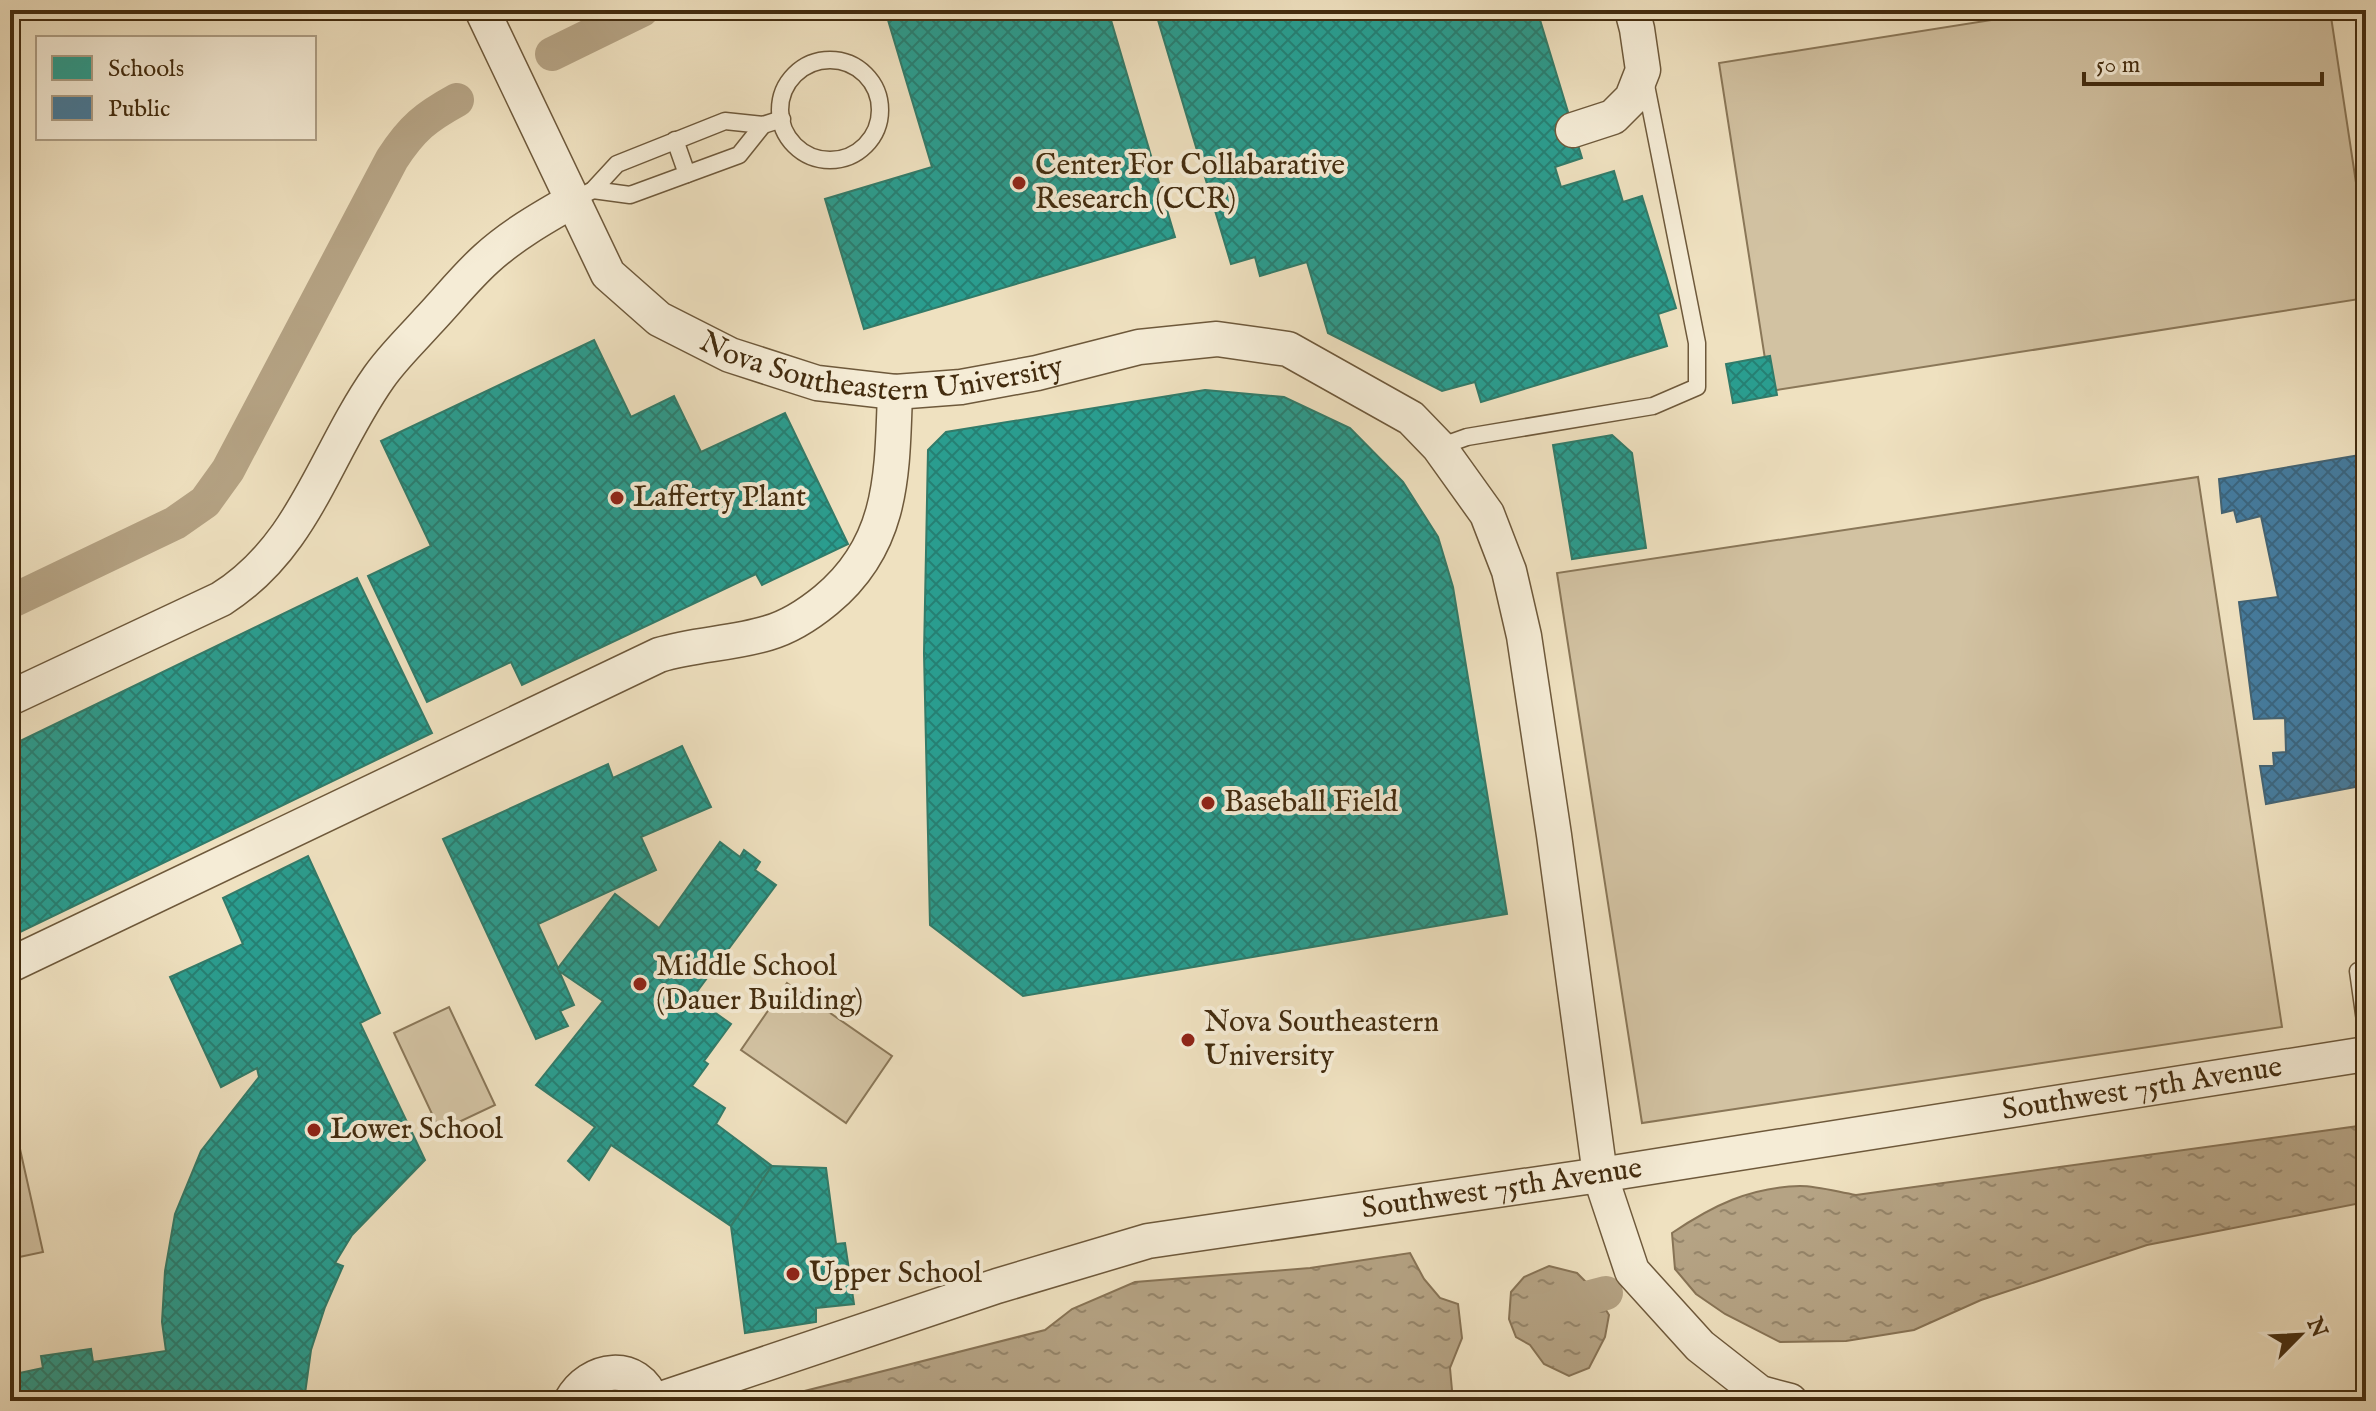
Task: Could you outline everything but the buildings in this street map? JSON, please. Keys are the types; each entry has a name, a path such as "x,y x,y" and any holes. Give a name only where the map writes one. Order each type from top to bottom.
{"street":[{"name":"Nova Southeastern University","path":"482,10 582,196 608,274 659,319 730,355 817,383 895,392 961,387 1037,373 1139,347 1217,339 1288,349 1411,418 1439,447 1487,514 1509,571 1521,623 1554,835 1600,1175 1632,1271 1700,1346 1760,1393 1790,1401"},
{"path":"1573,130 1613,117 1632,98 1643,70 1632,10"},
{"path":"10,698 221,599 240,586 266,563 289,536 353,418 379,376 398,353 486,259 538,220 582,196"},
{"path":"10,965 659,655 691,646 769,633 810,613 840,588 866,558 882,522 890,477 895,392"},
{"name":"Southwest 75th Avenue","path":"571,1401 577,1389 588,1379 617,1373 643,1385 654,1401 997,1286 1148,1241 1600,1175 2366,1054"}],"lane":[{"path":"816,61 849,63 864,72 880,102 877,126 865,146 836,160 820,159 805,153 784,130 782,119 782,97 789,81 801,69 816,61"},
{"path":"1439,447 1467,437 1653,406 1697,387 1697,343 1643,70"},
{"path":"582,196 617,164 675,140 725,121 763,125 782,119"},
{"path":"582,196 630,195 739,155 763,125"},
{"path":"675,140 687,174"},
{"path":"2366,970 2358,971 2366,1028"}],"shaded area":[{"path":"2054,10 2330,10 2366,249 2366,298 1770,391 1719,63"},
{"path":"2198,477 2282,1027 1642,1123 1557,573"},
{"path":"787,983 892,1056 846,1123 741,1050"},
{"path":"449,1007 495,1105 440,1131 394,1033"},
{"path":"20,1149 43,1252 10,1259 10,1151"}],"water":[{"path":"2366,1125 2366,1202 2147,1245 1981,1300 1914,1330 1846,1341 1780,1342 1725,1314 1696,1294 1675,1269 1672,1233 1732,1200 1765,1190 1807,1186 1856,1195"},
{"path":"1410,1253 1424,1279 1440,1298 1458,1304 1462,1338 1450,1368 1452,1390 1435,1401 765,1401 1045,1330 1072,1309 1135,1282 1310,1268"},
{"path":"1549,1266 1577,1273 1593,1289 1609,1315 1605,1337 1589,1368 1569,1376 1544,1364 1530,1345 1516,1337 1509,1319 1511,1292 1524,1277"}],"waterway":[{"path":"552,54 642,10"},
{"path":"10,602 175,523 205,502 228,470 392,159 420,124 457,100"},
{"path":"1552,1307 1606,1293"}],"place":[{"name":"Center For Collabarative Research (CCR)","path":"1019,183"},
{"name":"Lafferty Plant","path":"617,498"},
{"name":"Baseball Field","path":"1208,803"},
{"name":"Middle School (Dauer Building)","path":"640,984"},
{"name":"Nova Southeastern University","path":"1188,1040"},
{"name":"Lower School","path":"314,1130"},
{"name":"Upper School","path":"793,1274"}]}
